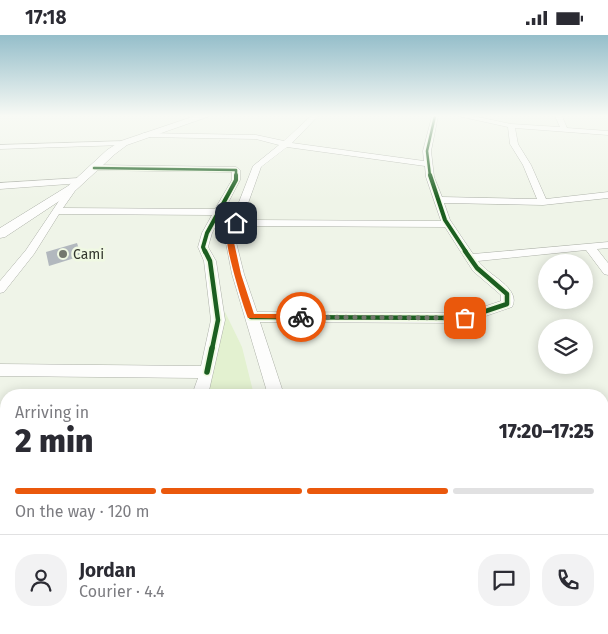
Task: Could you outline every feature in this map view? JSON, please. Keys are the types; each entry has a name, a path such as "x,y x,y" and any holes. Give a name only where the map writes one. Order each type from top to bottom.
{"street":[{"path":"0,147 94,144"},
{"path":"0,233 76,184 123,144"},
{"path":"274,389 238,274 230,238 257,166 285,144 429,164"},
{"path":"251,317 465,318 508,304 507,293 478,268 448,224 430,177 427,151 429,144"},
{"path":"514,144 527,165 543,202"},
{"path":"94,168 256,170"},
{"path":"202,389 208,372 218,320 210,261 203,247 207,233 236,179 236,170"},
{"path":"0,186 76,184"},
{"path":"0,289 30,252 76,184"},
{"path":"438,201 543,202 608,195"},
{"path":"56,211 218,211"},
{"path":"236,223 448,224"},
{"path":"471,258 608,245"},
{"path":"588,247 608,271"},
{"path":"0,370 208,372"}],"green space":[{"path":"225,312 242,347 252,389 208,389"}],"building":[{"name":"Cami","path":"77,243 81,256 49,266 46,252"}],"cycle path":[{"path":"251,317 465,318 507,304 507,294 477,268 445,220 430,177 427,151 429,144"},
{"path":"94,168 236,170 236,180 207,233 203,247 210,261 218,320 207,372"}],"way so far":[{"path":"301,317 465,318"}],"place":[{"name":"Cami","path":"63,254"}],"route":[{"path":"236,223 230,238 238,274 251,317 301,317"}]}
